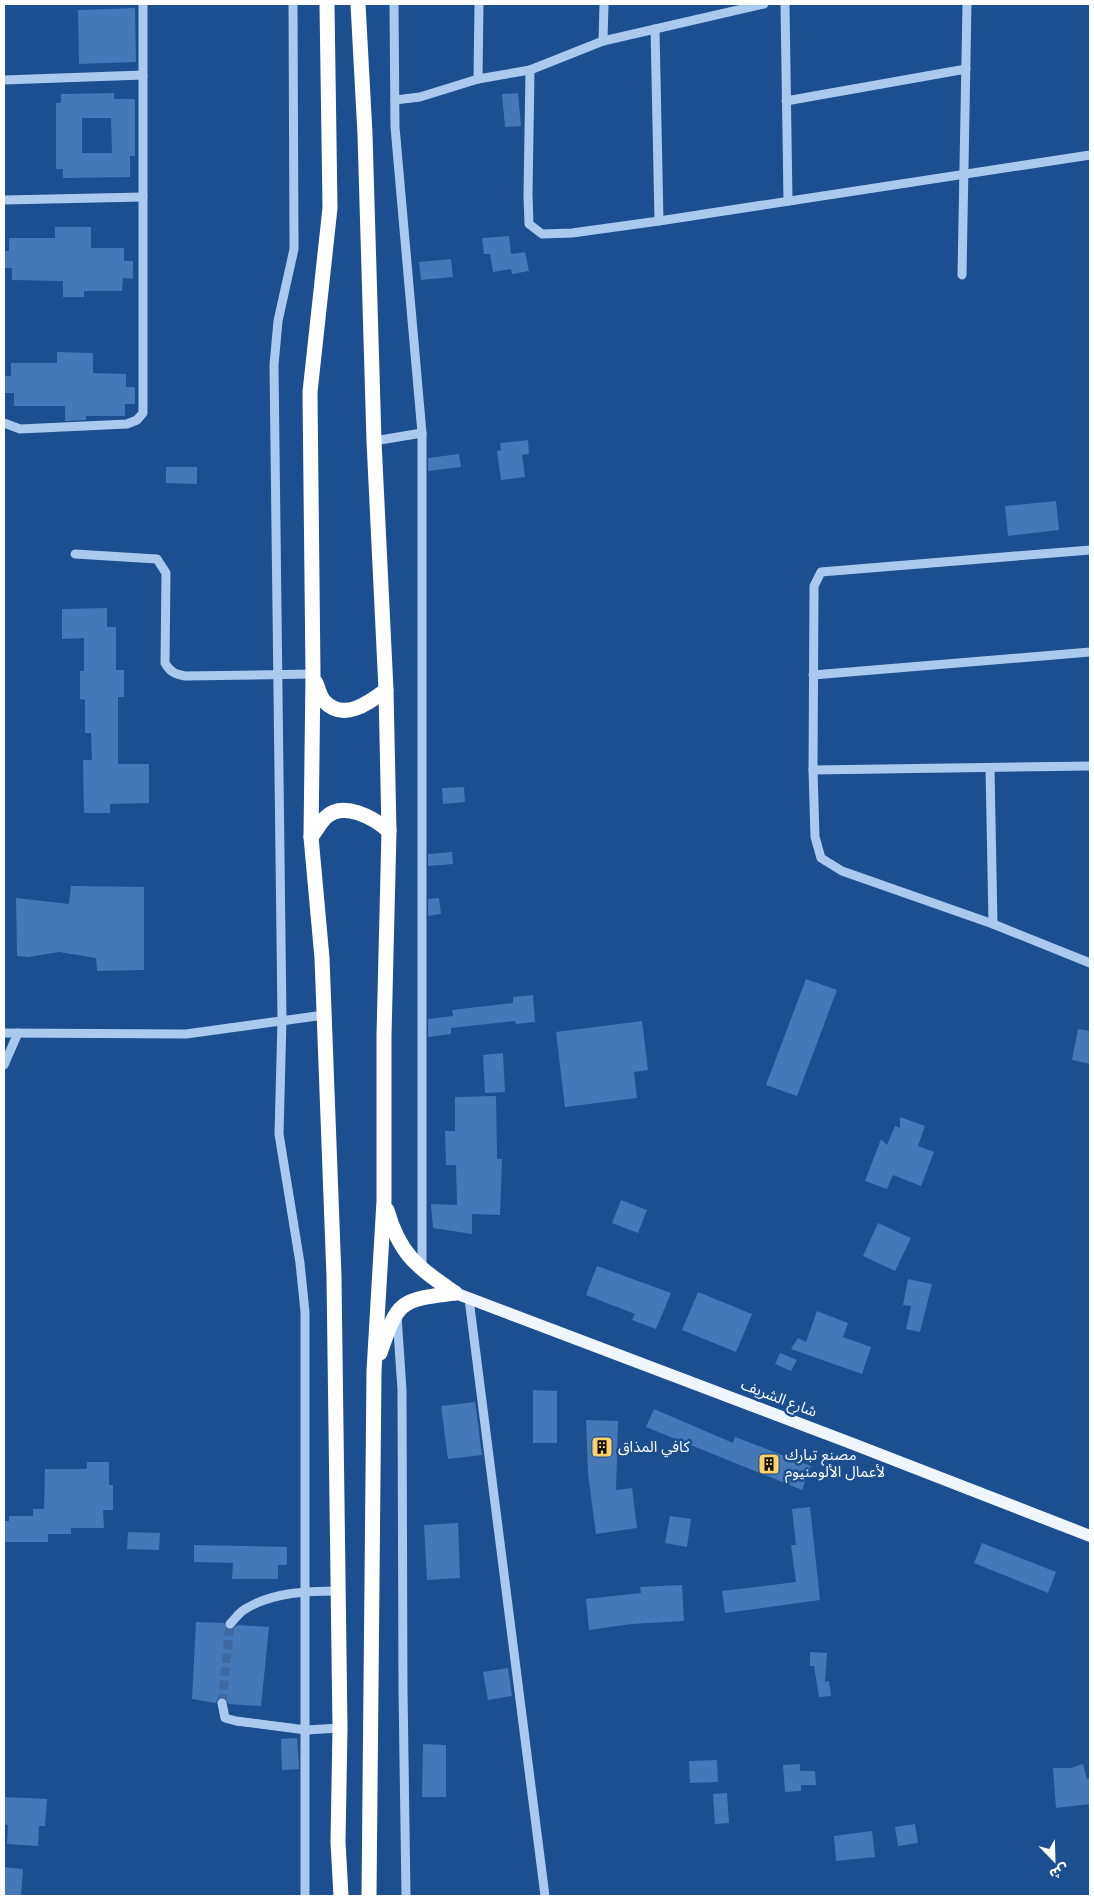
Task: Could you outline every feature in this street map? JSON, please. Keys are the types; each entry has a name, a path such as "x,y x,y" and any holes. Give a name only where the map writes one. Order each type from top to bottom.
{"highway":[{"path":"328,4 330,208 310,392 313,674 312,837 322,958 334,1277 340,1728 338,1842 341,1896"},
{"path":"358,4 365,134 374,441 386,690 389,831 384,1036 384,1201 374,1371 369,1896"},
{"path":"313,674 323,700 334,708 347,711 358,709 386,690"},
{"path":"312,837 326,817 338,813 356,812 373,818 389,831"},
{"path":"384,1201 398,1242 405,1253 422,1269 462,1296"},
{"path":"374,1371 390,1323 397,1311 406,1302 421,1297 462,1296"}],"main road":[{"name":"شارع الشريف","path":"462,1296 1090,1536"}],"street":[{"path":"4,423 20,429 127,424 137,420 143,413 143,4"},
{"path":"293,4 294,249 278,321 274,365 276,674 282,1020 280,1134 300,1263 305,1312 305,1896"},
{"path":"394,4 395,127 422,433 422,1269"},
{"path":"478,79 479,4"},
{"path":"603,41 604,4"},
{"path":"395,100 420,97 478,79 530,70 603,41 744,6 764,4"},
{"path":"785,4 788,201"},
{"path":"962,275 967,4"},
{"path":"654,29 659,221"},
{"path":"786,101 966,69"},
{"path":"530,70 529,224 542,234 572,233 659,221 1090,155"},
{"path":"4,80 143,76"},
{"path":"4,200 143,198"},
{"path":"374,441 422,433"},
{"path":"1090,550 821,572 814,586 813,674 815,837 821,858 842,871 993,924 1090,963"},
{"path":"75,554 157,560 164,566 166,573 165,663 168,670 175,674 185,676 313,674"},
{"path":"813,674 1090,652"},
{"path":"813,770 1090,766"},
{"path":"990,768 993,924"},
{"path":"4,1033 186,1034 324,1015"},
{"path":"4,1065 18,1033"},
{"path":"462,1296 544,1896"},
{"path":"397,1311 402,1390 406,1896"},
{"path":"230,1624 245,1608 273,1597 306,1592 339,1591"},
{"path":"222,1703 225,1718 231,1720 306,1730 340,1728"}],"building":[{"path":"135,8 136,62 79,64 78,10"},
{"path":"114,93 114,99 135,99 135,156 130,156 130,177 63,178 63,169 56,169 56,103 61,103 61,94","holes":["82,118 111,118 112,153 82,153"]},
{"path":"518,93 521,126 505,127 502,94"},
{"path":"55,227 91,227 91,248 124,248 124,261 133,261 133,279 123,278 122,291 84,291 84,297 63,297 63,281 12,280 12,268 4,268 4,251 9,251 9,238 55,238"},
{"path":"509,236 511,254 525,252 529,271 512,274 511,269 493,272 490,254 484,254 482,238"},
{"path":"451,259 453,277 421,280 419,262"},
{"path":"57,352 93,353 93,373 126,374 126,387 135,387 135,404 125,404 125,416 86,416 86,420 65,421 65,406 14,406 14,393 4,393 4,376 11,376 11,363 57,363"},
{"path":"528,440 529,454 522,455 525,477 501,480 497,451 501,450 500,443"},
{"path":"459,454 461,467 428,471 428,458"},
{"path":"166,467 197,467 197,484 166,483"},
{"path":"1056,501 1059,530 1008,536 1005,506"},
{"path":"107,608 107,627 116,627 116,670 124,670 124,697 118,697 118,764 149,764 149,803 110,804 110,813 84,813 83,760 92,760 91,733 85,733 85,700 80,699 80,671 84,671 84,638 62,639 62,609"},
{"path":"464,787 465,802 443,804 442,788"},
{"path":"452,852 453,864 428,866 428,854"},
{"path":"71,886 144,887 144,970 97,971 96,958 59,952 28,957 17,956 16,898 69,904"},
{"path":"439,898 441,914 428,916 428,899"},
{"path":"806,979 837,990 797,1096 766,1085"},
{"path":"533,995 535,1022 516,1024 515,1021 451,1028 451,1034 428,1037 428,1019 453,1016 452,1010 513,1003 513,997"},
{"path":"642,1021 648,1070 634,1072 637,1098 565,1107 556,1032"},
{"path":"1078,1029 1090,1031 1090,1064 1072,1060"},
{"path":"503,1053 505,1092 485,1093 483,1055"},
{"path":"496,1096 497,1159 502,1159 500,1215 472,1214 472,1234 433,1228 431,1204 457,1205 456,1165 446,1165 445,1131 455,1131 455,1097"},
{"path":"900,1117 925,1126 918,1146 934,1152 921,1186 893,1175 887,1189 865,1181 881,1139 887,1145 895,1126 900,1128"},
{"path":"621,1200 647,1210 638,1233 612,1223"},
{"path":"878,1223 911,1238 895,1271 863,1256"},
{"path":"597,1266 671,1293 656,1329 632,1320 635,1314 586,1295"},
{"path":"908,1279 932,1284 920,1332 906,1329 911,1306 903,1305"},
{"path":"698,1292 752,1314 736,1352 682,1330"},
{"path":"817,1311 848,1323 843,1337 871,1347 862,1374 791,1349 798,1338 806,1342"},
{"path":"780,1353 797,1360 791,1371 775,1364"},
{"path":"533,1390 557,1391 557,1443 533,1443"},
{"path":"475,1402 482,1455 448,1459 441,1406"},
{"path":"654,1409 733,1443 735,1437 811,1466 802,1490 646,1427"},
{"path":"586,1420 618,1421 616,1490 632,1488 637,1528 596,1534 588,1474"},
{"path":"87,1462 109,1462 109,1485 113,1485 113,1510 103,1510 104,1528 71,1528 71,1534 48,1534 48,1542 4,1542 4,1521 9,1521 9,1516 33,1516 33,1509 44,1509 45,1469 87,1469"},
{"path":"810,1507 820,1600 725,1613 722,1591 796,1582 791,1545 796,1545 792,1509"},
{"path":"670,1516 691,1519 687,1547 665,1543"},
{"path":"458,1523 460,1578 427,1580 424,1525"},
{"path":"128,1532 160,1533 159,1550 127,1549"},
{"path":"982,1543 1056,1572 1048,1593 974,1563"},
{"path":"194,1545 287,1547 287,1565 278,1565 278,1579 232,1579 233,1563 194,1562"},
{"path":"682,1585 684,1621 631,1624 589,1630 586,1599 641,1593 640,1587"},
{"path":"196,1622 224,1623 229,1630 238,1625 269,1627 261,1706 229,1704 224,1697 218,1698 216,1703 192,1699"},
{"path":"810,1652 827,1653 825,1682 829,1681 831,1696 819,1697 814,1666 810,1666"},
{"path":"508,1668 512,1696 488,1700 483,1672"},
{"path":"297,1738 299,1769 282,1770 281,1739"},
{"path":"423,1744 446,1745 446,1797 422,1797"},
{"path":"717,1760 718,1782 690,1783 689,1761"},
{"path":"800,1764 800,1771 815,1771 816,1785 801,1785 801,1791 785,1792 783,1765"},
{"path":"1083,1764 1087,1779 1090,1778 1090,1804 1056,1808 1053,1768 1071,1768"},
{"path":"727,1793 729,1823 715,1824 713,1794"},
{"path":"4,1797 47,1799 45,1826 39,1826 38,1846 7,1844 8,1825 4,1824"},
{"path":"915,1824 918,1843 898,1846 895,1827"},
{"path":"872,1831 875,1857 836,1861 834,1836"},
{"path":"4,1867 23,1869 21,1896 4,1896"}],"tunnel":[{"path":"222,1703 230,1624"}],"place":[{"name":"كافي المذاق","path":"602,1447"},
{"name":"مصنع تبارك لأعمال الألومنيوم","path":"769,1464"}]}
